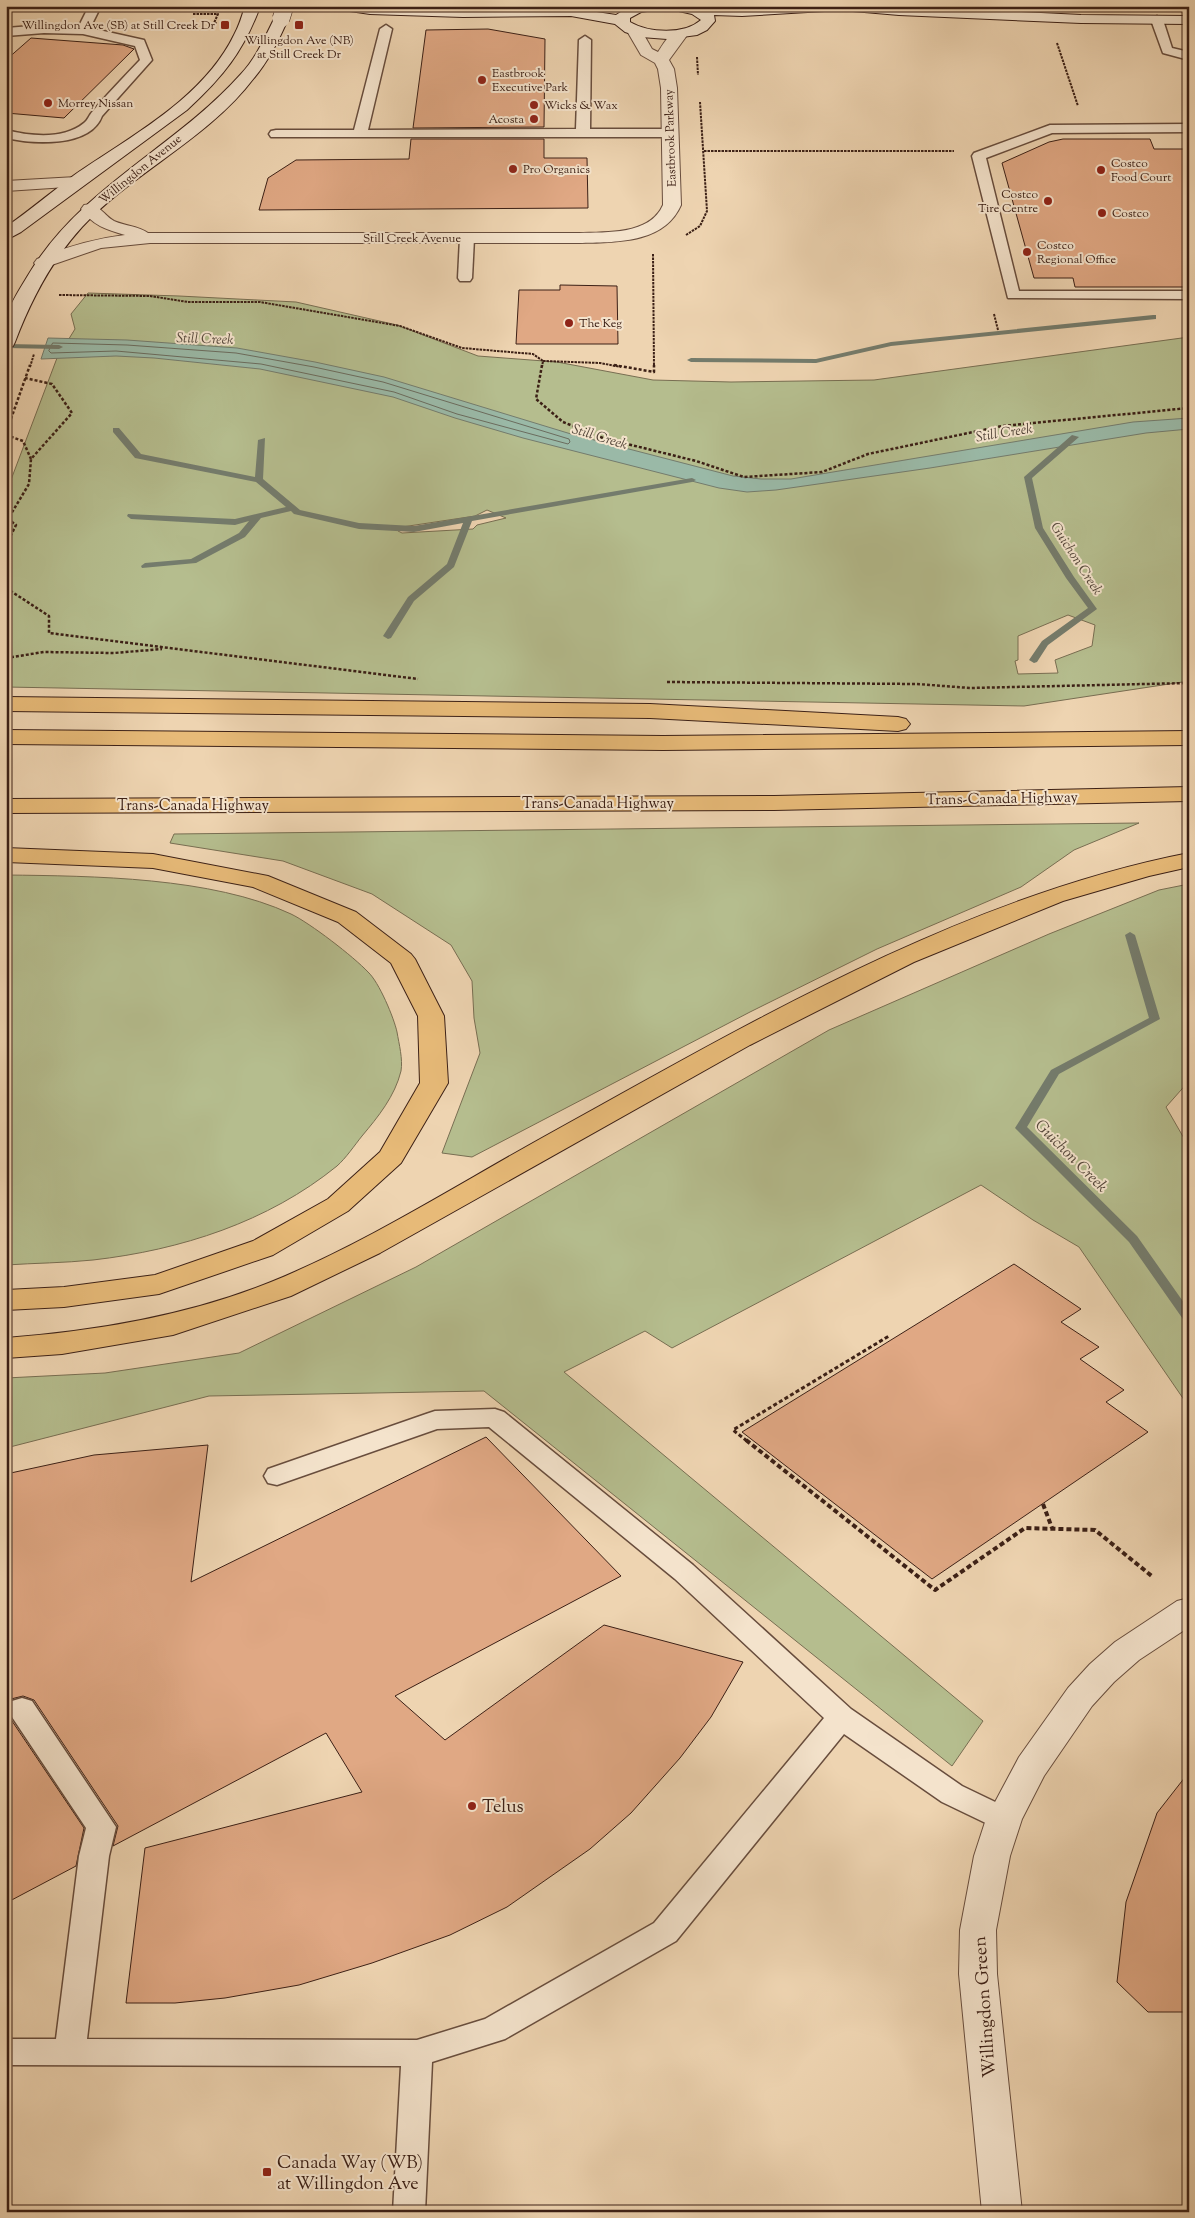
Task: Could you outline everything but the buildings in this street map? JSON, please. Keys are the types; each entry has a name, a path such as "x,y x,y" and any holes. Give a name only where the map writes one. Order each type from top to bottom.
{"highway":[{"path":"6,704 650,711 1162,738"},
{"path":"6,737 653,743 1189,738"},
{"name":"Trans-Canada Highway","path":"6,806 774,803 1189,794"},
{"path":"6,855 163,862 259,880 347,917 402,959 431,1016 434,1083 391,1157 338,1205 263,1248 159,1284 64,1298 6,1300"},
{"path":"6,1348 62,1344 173,1325 281,1289 370,1246 741,1039 905,957 1054,896 1144,869 1189,860"}],"street":[{"path":"267,6 352,7 370,10 462,13 571,12 592,14 622,21 626,26 635,30 656,34 680,34 696,31 706,26 780,17 899,12"},
{"path":"604,6 648,7"},
{"path":"622,21 626,14 654,6"},
{"path":"675,6 696,10 742,12 840,6 899,12 1081,20 1189,20"},
{"path":"696,10 708,17 706,26"},
{"name":"Willingdon Avenue","path":"6,235 174,112 198,92 234,48 252,13"},
{"name":"Willingdon Avenue","path":"7,339 26,292 44,263 90,209 234,91 269,48 283,13"},
{"path":"635,30 646,52 661,60 668,51 668,46 680,34"},
{"name":"Eastbrook Parkway","path":"661,60 666,69 669,88 672,205 669,216"},
{"path":"6,186 76,182"},
{"name":"Still Creek Avenue","path":"90,209 106,224 123,231 150,238"},
{"name":"Still Creek Avenue","path":"44,263 80,248 101,243 150,238 611,236 649,229 669,216"},
{"name":"Willingdon Green","path":"1002,2212 978,1974 978,1930 992,1856 1004,1819 1031,1767 1080,1697 1102,1673 1127,1651 1187,1614"}],"lane":[{"path":"83,30 95,6"},
{"path":"1157,20 1167,50 1189,56"},
{"path":"6,32 44,29 83,30 140,43 146,60 96,115 89,128 78,132 34,139 6,134"},
{"path":"360,134 386,29"},
{"path":"583,134 585,40"},
{"path":"1189,128 1050,129 979,156 1013,295 1189,295"},
{"path":"276,134 670,133"},
{"path":"465,278 467,238"},
{"path":"277,1476 435,1420 495,1418 684,1572 841,1717 952,1794 1004,1819"},
{"path":"22,1709 101,1827 94,1856 70,2052"},
{"path":"6,2052 416,2053 494,2030 665,1932 841,1717"},
{"path":"409,2212 416,2053"}],"path":[{"path":"193,14 218,14 214,23 220,23"},
{"path":"1057,43 1081,114"},
{"path":"697,56 698,79"},
{"path":"698,229 705,219 707,211 700,99"},
{"path":"704,151 960,151"},
{"path":"58,295 150,296 188,302 260,302 400,326 462,348 533,354 543,361 600,363 654,372 653,246"},
{"path":"993,306 998,330"},
{"path":"543,361 536,399 563,422 603,438 696,462 744,477 822,472 868,454 1002,426 1189,408"},
{"path":"6,545 16,525 8,519 29,484 30,459 23,441 6,434 32,362"},
{"path":"25,378 52,384 72,413 30,459"},
{"path":"6,588 49,616 50,633 426,680"},
{"path":"6,658 44,652 114,653 170,648"},
{"path":"664,682 917,684 970,688 1189,683"},
{"path":"890,1336 733,1430 935,1590 1025,1528 1095,1530 1153,1577"},
{"path":"1043,1504 1052,1528"}],"shaded area":[{"path":"88,293 296,302 397,325 478,356 557,362 653,380 731,382 874,380 1189,337 1189,681 1024,706 6,687 6,493 57,358 75,329 71,314","holes":["487,510 506,518 477,525 473,529 402,533 398,531 402,527 475,516","1068,615 1095,625 1092,646 1055,660 1058,673 1018,674 1015,661 1018,660 1018,636"]},
{"path":"1139,823 1074,850 1021,887 877,949 750,1012 472,1157 442,1153 480,1053 474,1018 472,981 451,945 372,894 283,861 170,843 174,834"},
{"path":"6,875 114,878 189,886 225,892 260,902 299,918 353,958 372,977 381,992 397,1032 401,1057 401,1071 390,1098 347,1156 337,1166 310,1186 253,1218 191,1241 159,1249 93,1260 6,1265"},
{"path":"1189,884 1189,1081 1166,1107 1189,1147 1189,1407 1079,1247 1033,1220 981,1185 672,1348 645,1331 564,1372 983,1721 952,1766 484,1391 209,1396 6,1448 6,1378 105,1373 239,1353 416,1267 829,1030 1049,934 1159,890"}],"water":[{"path":"48,338 127,340 237,348 315,362 384,377 571,434 733,476 761,479 791,479 1133,422 1189,418 1189,429 1146,433 930,468 776,490 747,492 719,488 523,438 393,397 260,369 116,356 41,359"}],"waterway":[{"path":"691,360 816,361 891,344 1153,317"},
{"name":"Still Creek","path":"6,346 59,347"},
{"path":"116,430 138,456 259,480"},
{"name":"Guichon Creek","path":"1034,660 1045,643 1093,609 1070,578 1039,528 1028,477 1075,437"},
{"path":"259,480 262,440"},
{"path":"259,480 297,512 359,526 414,529 692,480"},
{"path":"258,516 292,508"},
{"path":"131,516 235,522 258,516"},
{"path":"145,566 193,561 242,535 258,516"},
{"path":"388,636 411,599 451,565 468,520"},
{"name":"Guichon Creek","path":"1130,935 1155,1019 1055,1072 1021,1128 1133,1239 1189,1319"}],"place":[{"name":"Willingdon Ave (SB) at Still Creek Dr","path":"225,25"},
{"name":"Willingdon Ave (NB) at Still Creek Dr","path":"299,25"},
{"name":"Eastbrook Executive Park","path":"482,80"},
{"name":"Morrey Nissan","path":"48,103"},
{"name":"Wicks & Wax","path":"534,105"},
{"name":"Acosta","path":"534,119"},
{"name":"Pro Organics","path":"513,169"},
{"name":"Costco Food Court","path":"1101,170"},
{"name":"Costco Tire Centre","path":"1048,201"},
{"name":"Costco","path":"1102,213"},
{"name":"Costco Regional Office","path":"1027,252"},
{"name":"The Keg","path":"569,323"},
{"name":"Telus","path":"472,1806"},
{"name":"Canada Way (WB) at Willingdon Ave","path":"267,2172"}]}
